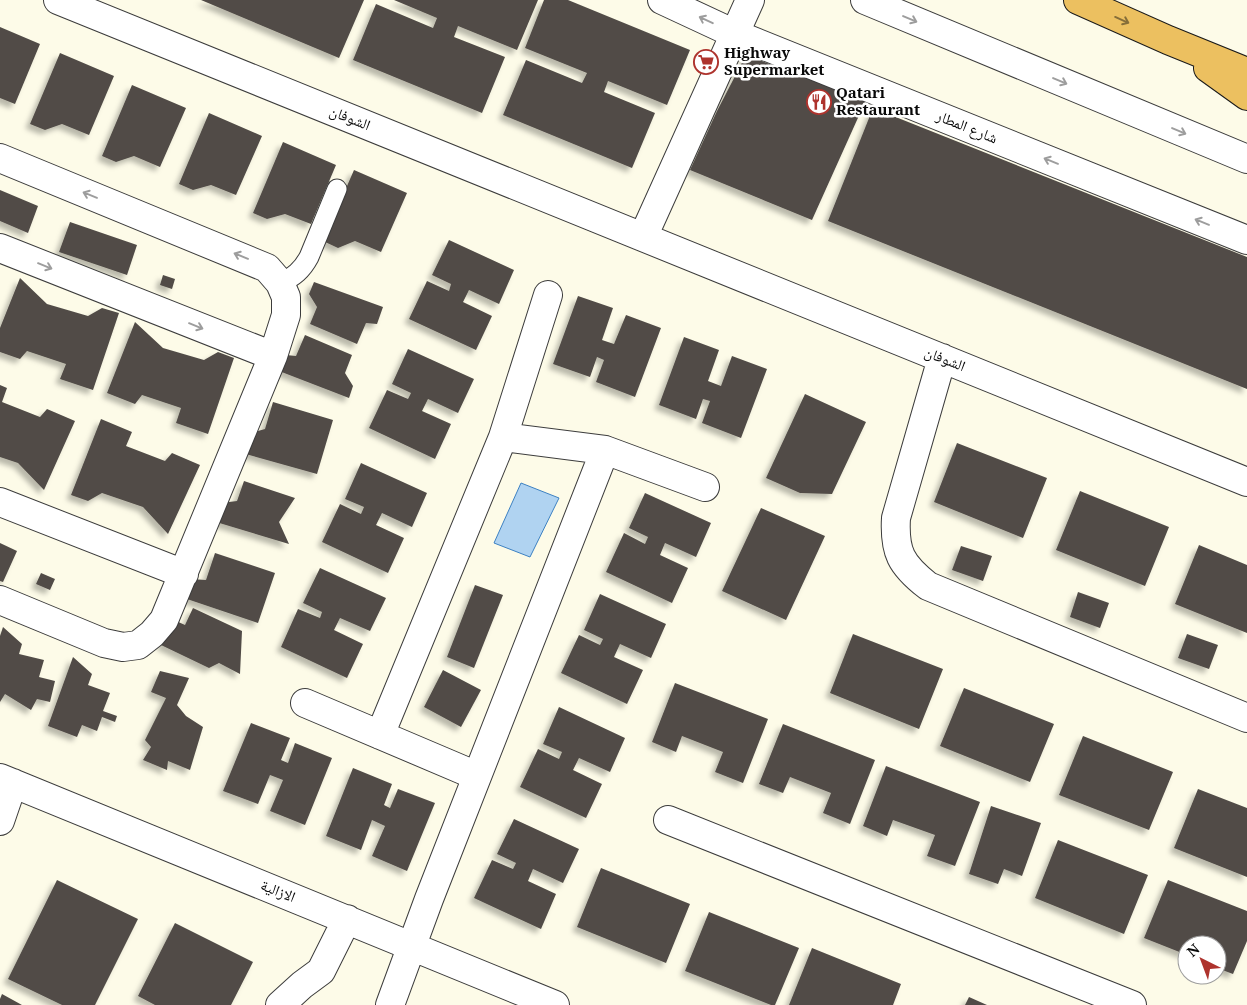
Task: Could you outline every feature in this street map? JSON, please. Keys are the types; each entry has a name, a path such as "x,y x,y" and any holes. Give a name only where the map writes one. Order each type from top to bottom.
{"highway":[{"path":"1078,0 1168,40 1247,72"},
{"path":"1168,40 1247,96"}],"street":[{"name":"الشوفان","path":"58,0 1247,482"},
{"name":"شارع المطار","path":"662,0 735,34 1247,240"},
{"path":"643,237 750,0"},
{"path":"865,0 1247,159"},
{"path":"0,158 267,268 280,283 286,297 286,315 273,356 164,620 152,634 138,645 123,647 104,643 0,600"},
{"path":"0,248 273,356"},
{"path":"380,735 503,437 548,295"},
{"path":"942,358 896,518 895,536 899,554 911,573 928,586 1247,718"},
{"path":"503,437 605,450 705,487"},
{"path":"390,1005 411,946 605,450"},
{"path":"0,502 184,574"},
{"path":"305,703 477,776"},
{"path":"0,820 6,781"},
{"name":"الازالية","path":"6,781 555,1005"},
{"path":"668,820 1132,1005"},
{"path":"280,1005 321,971 347,919"}],"lane":[{"path":"280,283 290,279 304,266 337,190"}],"water":[{"path":"521,483 559,498 530,557 494,543"}],"building":[{"path":"201,0 364,0 339,58"},
{"path":"394,0 538,0 517,50 458,26 454,37 505,57 482,113 353,60 376,4 433,28 437,18"},
{"path":"544,0 568,0 690,50 667,105 608,81 604,92 655,113 632,168 503,115 526,60 582,83 587,73 525,48"},
{"path":"0,27 40,44 15,104 0,98"},
{"path":"60,53 114,76 89,135 62,124 45,130 30,124"},
{"path":"746,55 866,100 812,220 690,170 717,111"},
{"path":"132,85 186,108 160,167 134,156 116,162 102,156"},
{"path":"873,108 1247,257 1247,389 828,221"},
{"path":"209,113 262,136 236,195 211,185 193,190 179,184"},
{"path":"283,142 336,165 311,224 285,214 267,219 253,213"},
{"path":"354,170 407,193 381,252 355,241 338,248 323,241"},
{"path":"0,190 38,206 28,233 0,221"},
{"path":"70,222 137,245 127,275 59,252"},
{"path":"449,240 514,270 499,304 469,290 463,302 492,316 476,350 409,319 427,281 449,291 451,284 432,275"},
{"path":"163,275 175,279 172,289 160,285"},
{"path":"20,278 47,304 88,316 102,308 119,313 93,390 60,379 66,364 27,351 20,359 0,352 0,328"},
{"path":"314,282 383,307 377,324 366,323 357,344 310,324 317,307 309,294"},
{"path":"578,296 613,308 602,340 614,344 626,315 661,328 635,397 596,382 604,360 597,357 590,377 553,364"},
{"path":"135,322 163,348 204,360 218,352 234,358 208,434 176,423 181,408 142,395 135,404 107,393"},
{"path":"305,335 352,355 345,373 353,386 349,398 279,371 286,355 296,356"},
{"path":"684,337 719,350 708,381 721,386 732,356 767,369 741,438 702,423 710,401 703,399 696,419 659,405"},
{"path":"408,349 474,379 458,413 428,399 422,411 451,424 435,459 369,428 387,390 408,399 411,393 392,384"},
{"path":"0,385 7,388 2,402 40,417 47,409 75,421 44,490 18,463 0,457"},
{"path":"805,394 866,422 832,494 800,493 766,478"},
{"path":"273,402 333,420 317,474 242,453 247,434 265,429"},
{"path":"101,419 132,432 126,446 165,461 172,453 200,465 168,534 143,507 102,493 88,501 71,495"},
{"path":"957,443 1047,478 1023,538 934,502"},
{"path":"361,463 427,493 412,527 382,513 376,525 404,538 388,573 322,542 340,504 361,514 364,507 345,499"},
{"path":"244,481 295,498 279,522 289,544 216,522 221,503 237,501"},
{"path":"1080,491 1169,527 1145,586 1056,550"},
{"path":"645,493 711,523 696,557 665,543 660,555 688,568 672,603 606,572 624,533 645,544 648,537 629,528"},
{"path":"761,508 825,536 786,620 722,591"},
{"path":"0,543 17,551 3,582 0,581"},
{"path":"1199,545 1247,565 1247,633 1175,604"},
{"path":"961,546 992,556 983,581 952,570"},
{"path":"215,553 275,573 258,623 184,598 191,579 206,580"},
{"path":"320,568 386,598 370,631 340,618 334,630 363,644 347,678 281,647 298,609 320,618 322,612 303,603"},
{"path":"41,573 55,579 50,590 36,584"},
{"path":"475,585 503,595 474,668 447,657"},
{"path":"1078,592 1109,603 1100,628 1070,617"},
{"path":"600,594 666,624 651,658 620,644 614,657 643,670 627,704 561,673 579,635 600,645 603,639 584,630"},
{"path":"193,608 242,631 240,674 219,663 209,668 161,645 174,620 185,625"},
{"path":"3,627 22,644 19,654 44,660 39,677 55,681 50,702 37,699 31,710 5,694 0,702 0,636"},
{"path":"853,634 943,669 919,729 830,693"},
{"path":"1187,634 1218,645 1209,669 1178,658"},
{"path":"73,657 92,674 88,685 110,693 103,711 117,716 115,722 102,717 97,731 82,725 77,737 48,726"},
{"path":"443,670 481,690 461,727 424,707"},
{"path":"160,671 189,678 177,705 186,716 203,727 190,770 168,761 167,770 143,760 151,747 145,740 166,698 151,692"},
{"path":"675,683 768,719 743,783 715,772 723,752 682,736 676,752 652,742"},
{"path":"964,688 1054,724 1030,782 940,746"},
{"path":"559,707 625,738 610,772 579,758 573,770 602,784 586,818 520,787 538,749 559,759 562,752 543,744"},
{"path":"251,723 290,738 281,760 288,763 295,743 332,758 305,825 270,811 283,780 270,775 258,804 223,791"},
{"path":"783,724 875,760 850,824 823,813 831,793 790,777 783,793 759,784"},
{"path":"1083,736 1173,772 1149,830 1059,795"},
{"path":"886,766 980,802 955,866 927,856 935,835 893,820 887,836 863,826"},
{"path":"353,768 392,784 384,805 390,808 398,789 435,803 407,871 372,856 385,826 372,820 361,850 326,836"},
{"path":"1198,789 1247,808 1247,877 1174,848"},
{"path":"991,806 1041,823 1022,876 1004,869 998,884 969,874"},
{"path":"514,819 579,849 563,883 533,869 528,881 556,894 541,929 474,898 492,860 513,869 516,863 497,854"},
{"path":"1058,840 1148,875 1124,934 1035,898"},
{"path":"601,868 690,904 666,963 577,927"},
{"path":"57,880 138,919 95,1005 62,1005 8,979"},
{"path":"1168,880 1247,911 1247,941 1233,974 1227,972 1227,935 1177,935 1177,951 1144,938"},
{"path":"709,912 799,948 775,1005 685,971"},
{"path":"175,923 253,962 231,1005 155,1005 138,996"},
{"path":"812,948 901,984 893,1005 789,1005"},
{"path":"2,994 22,1005 0,1005"},
{"path":"969,997 987,1005 965,1005"}],"place":[{"name":"Highway Supermarket","path":"706,62"},
{"name":"Qatari Restaurant","path":"819,102"}]}
